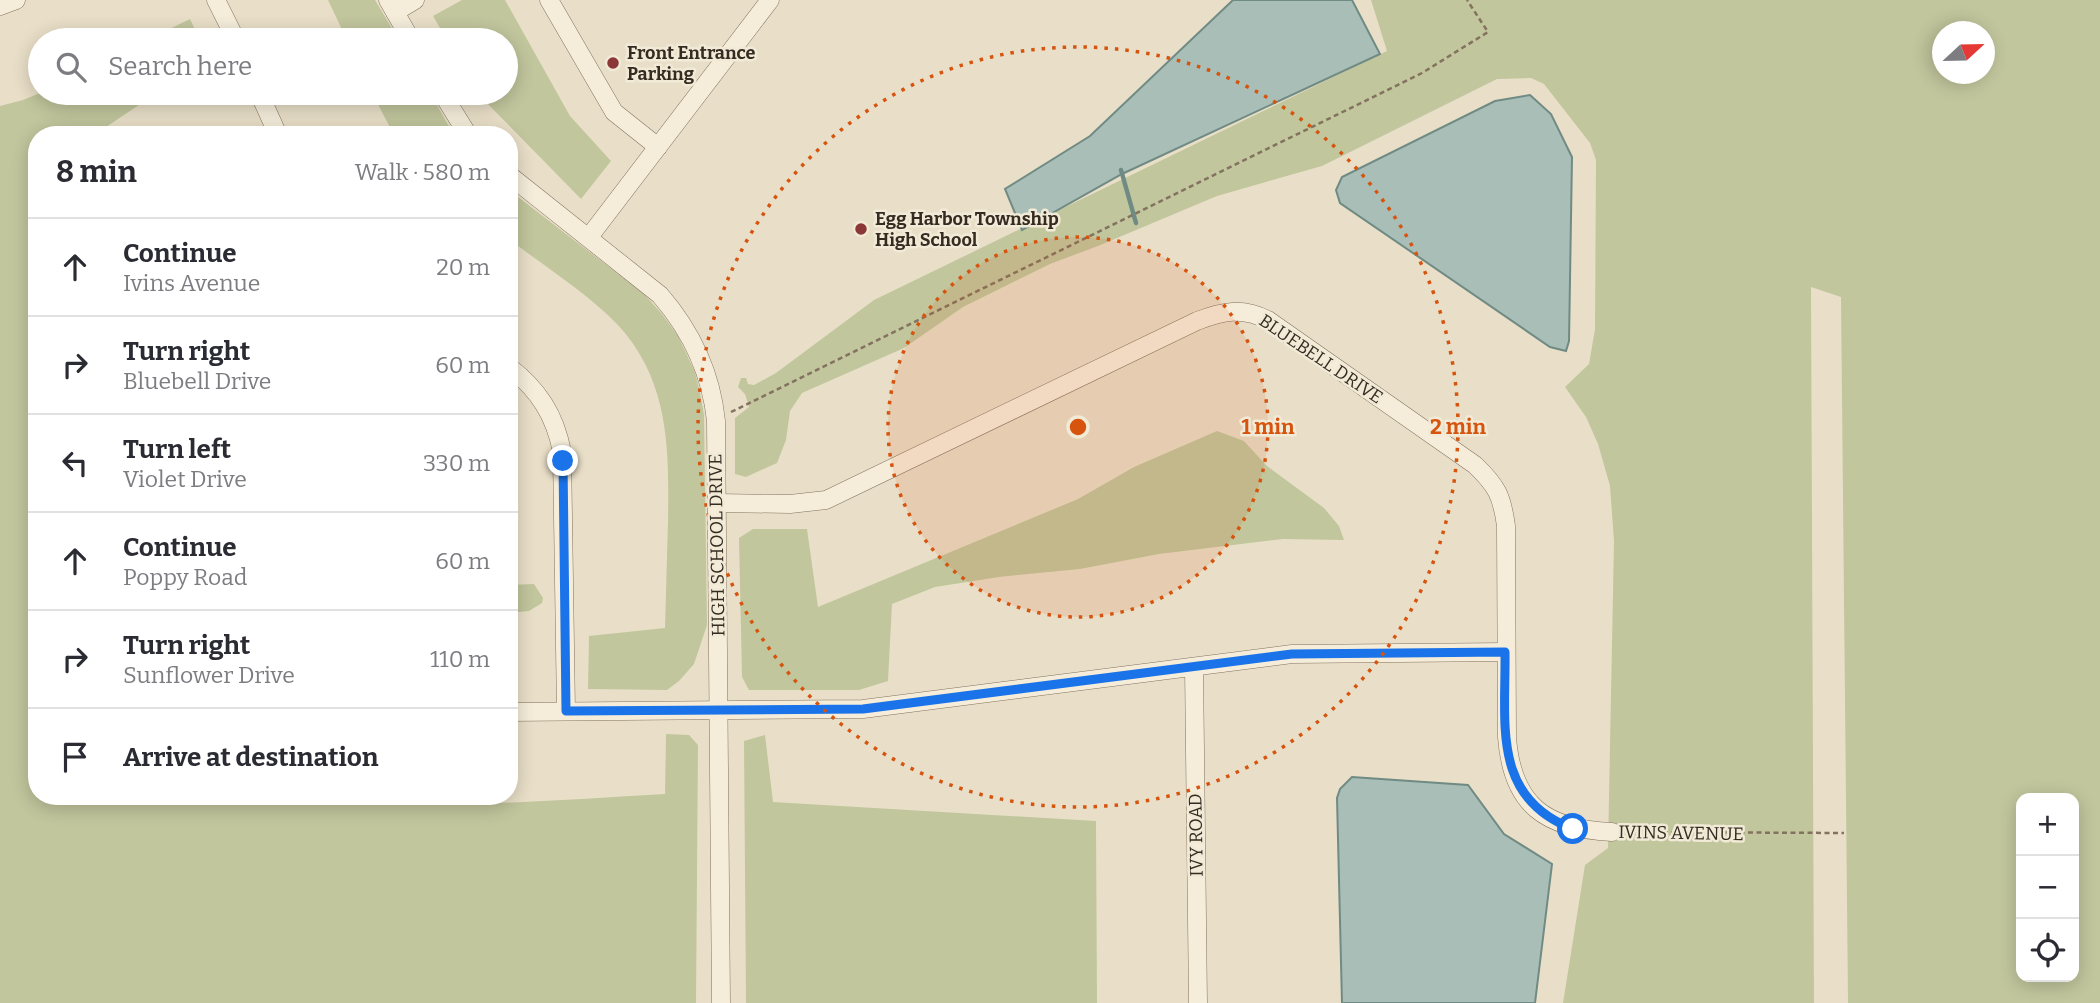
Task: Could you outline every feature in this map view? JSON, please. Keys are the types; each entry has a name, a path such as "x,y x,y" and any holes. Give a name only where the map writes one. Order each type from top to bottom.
{"street":[{"path":"0,6 16,0"},
{"path":"216,0 230,28"},
{"path":"404,28 391,6 415,0"},
{"path":"549,0 614,112 658,147"},
{"path":"589,237 763,4"},
{"path":"264,105 274,126"},
{"path":"449,105 462,126"},
{"name":"HIGH SCHOOL DRIVE","path":"518,182 660,295 679,318 698,352 708,378 715,408 717,503 721,1003"},
{"name":"BLUEBELL DRIVE","path":"717,503 790,504 826,500 1197,321 1222,311 1251,313 1268,320 1475,466 1497,489 1503,504 1506,526 1508,758 1515,778 1528,800"},
{"path":"518,374 529,383 546,405 556,426 562,452 566,711"},
{"path":"518,712 863,709 1292,654 1505,652"},
{"name":"IVY ROAD","path":"1194,667 1198,1003"},
{"name":"IVINS AVENUE","path":"1528,800 1557,823 1573,829 1612,832"}],"path":[{"path":"731,412 1422,73 1488,32 1467,0"},
{"name":"IVINS AVENUE","path":"1612,832 1844,833"}],"green space":[{"path":"328,0 375,0 392,28 341,28"},
{"path":"462,0 505,0 570,116 611,161 581,199 518,135 518,126 509,126 489,105 518,105 518,28 440,28 433,16"},
{"path":"1371,0 2100,0 2100,1003 1848,1003 1841,297 1811,287 1814,1003 1563,1003 1585,865 1608,848 1614,541 1610,486 1598,444 1586,417 1565,387 1589,364 1595,329 1596,160 1590,143 1544,84 1531,78 1497,79 1322,166 1217,196 1050,264 963,307 904,348 802,393 790,411 786,440 777,463 746,477 735,474 735,418 749,407 745,394 738,387 741,378 746,378 748,384 754,385 776,373 874,300 1387,51"},
{"path":"190,19 194,28 172,28"},
{"path":"28,98 28,105 139,105 108,126 28,126 28,805 518,805 518,802 665,794 666,734 689,735 698,745 696,1003 0,1003 0,106"},
{"path":"378,105 437,105 449,126 389,126"},
{"path":"518,197 644,294 678,336 695,372 704,415 707,625 694,664 667,690 588,689 589,636 665,628 668,468 663,418 648,370 618,325 579,291 518,246"},
{"path":"1217,431 1244,441 1267,466 1324,508 1339,526 1344,540 1283,539 935,587 892,604 888,681 859,690 749,690 742,677 739,538 753,529 807,529 818,607 1078,499 1134,467"},
{"path":"534,584 543,598 542,603 529,611 518,612 518,585"},
{"path":"765,735 773,802 1096,821 1097,1003 746,1003 744,741"}],"water":[{"path":"1233,0 1352,0 1380,54 1122,174 1022,230 1005,189 1090,136"},
{"path":"1530,95 1551,114 1572,157 1569,341 1566,351 1550,347 1340,203 1336,190 1342,177 1495,101"},
{"path":"1352,777 1468,785 1504,834 1552,864 1535,1003 1342,1003 1337,798 1340,789"}],"waterway":[{"path":"1121,170 1136,223"}],"place":[{"name":"Front Entrance Parking","path":"613,63"},
{"name":"Egg Harbor Township High School","path":"861,229"}],"route":[{"path":"563,461 566,711 863,709 1292,654 1505,652 1508,758 1515,778 1528,800 1542,813 1573,829"}]}
